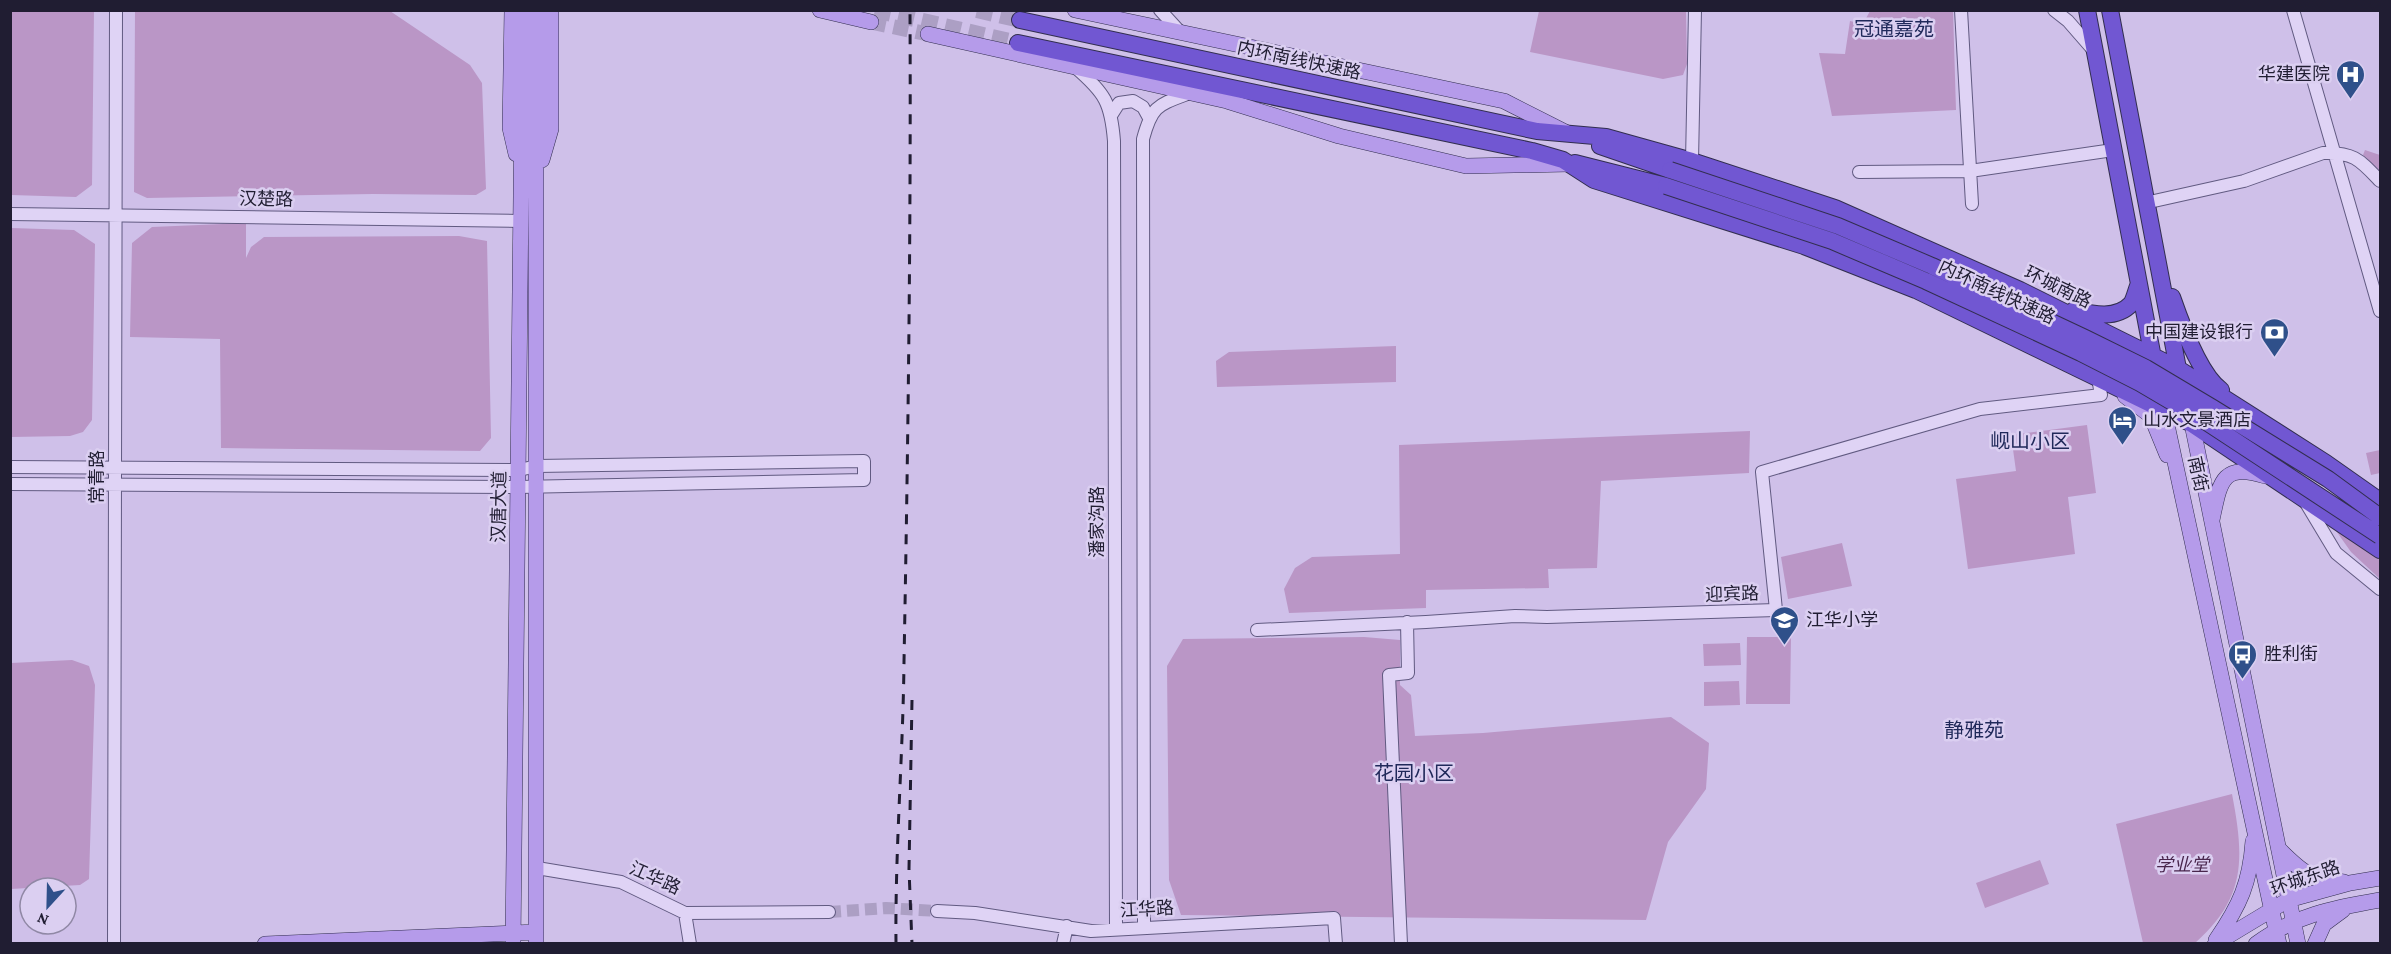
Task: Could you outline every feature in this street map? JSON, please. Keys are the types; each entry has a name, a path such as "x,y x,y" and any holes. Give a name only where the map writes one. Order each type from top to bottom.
{"highway":[{"name":"南街","path":"2087,11 2164,411"},
{"name":"南街","path":"2110,11 2177,368 2192,424"},
{"name":"内环南线快速路","path":"1020,20 1537,131 1606,137 1692,161"},
{"name":"内环南线快速路","path":"1018,43 1532,150 1566,162 1668,178 1838,226 1932,266 2146,368 2328,479 2380,517"},
{"name":"内环南线快速路","path":"1570,134 1668,178 1832,241 1926,281 2091,358 2140,383 2208,423 2380,536"},
{"name":"环城南路","path":"1692,161 1835,208 2050,304 2177,368 2380,501"},
{"name":"内环南线快速路","path":"1566,162 1594,180 1804,246 1916,290 2102,380"},
{"path":"2152,239 2181,324 2215,386 2270,427"},
{"path":"2050,304 2097,315 2117,313 2132,303 2138,285"},
{"path":"2102,380 2192,424 2380,550"}],"main road":[{"path":"512,10 510,128 529,178"},
{"path":"523,10 530,72"},
{"path":"530,72 536,10"},
{"path":"529,178 551,129 551,10"},
{"path":"820,10 871,22"},
{"path":"1075,10 1094,12 1181,33 1504,101 1570,134"},
{"path":"928,34 1227,101 1340,136 1466,166 1566,162"},
{"path":"1242,68 1246,46"},
{"name":"汉唐大道","path":"530,72 529,178 537,466 536,938"},
{"name":"汉唐大道","path":"513,938 521,220 529,178"},
{"path":"2102,380 2151,416 2184,500"},
{"name":"南街","path":"2164,411 2278,936"},
{"name":"南街","path":"2192,424 2298,944"},
{"path":"2211,523 2219,488 2229,474 2245,470 2272,477"},
{"path":"2214,944 2235,912 2251,871 2255,823"},
{"path":"2279,849 2297,867 2315,878 2350,883"},
{"name":"环城东路","path":"2214,944 2288,900 2350,883 2380,878"},
{"name":"环城东路","path":"2256,944 2278,936 2293,920 2350,905 2380,900"},
{"path":"2315,944 2324,924 2350,905"},
{"path":"265,944 536,938"}],"street":[{"name":"常青路","path":"114,944 116,10"},
{"path":"1160,10 1181,33"},
{"path":"1692,161 1695,10"},
{"path":"1961,10 1972,204"},
{"path":"2054,10 2068,21 2095,52"},
{"path":"2293,10 2380,311"},
{"name":"潘家沟路","path":"1075,67 1097,86 1112,114 1116,930"},
{"path":"1144,928 1143,140 1149,118 1161,104 1190,93"},
{"path":"1112,114 1119,103 1133,101 1143,107 1149,118"},
{"path":"1859,172 1970,171 2113,150"},
{"path":"2145,203 2244,181 2323,153 2335,152 2357,158 2380,181"},
{"name":"汉楚路","path":"10,214 521,220"},
{"name":"迎宾路","path":"1257,630 1515,616 1776,610 1762,472 1980,409 2101,394 2102,380"},
{"path":"10,466 519,470 537,466 864,461 864,480 519,487 10,484"},
{"path":"2303,498 2336,553 2380,589"},
{"path":"1401,944 1389,675 1408,673 1407,622"},
{"name":"江华路","path":"537,868 621,882 685,913 829,912"},
{"name":"江华路","path":"937,911 1067,926 1091,931 1334,918 1336,944"},
{"path":"685,913 690,944"},
{"path":"1064,944 1067,926"}],"green space":[{"path":"11,10 94,11 92,185 76,197 11,195"},
{"path":"135,11 390,11 470,65 482,83 486,189 476,195 373,194 147,198 134,192"},
{"path":"1539,11 1686,11 1687,64 1683,75 1663,79 1530,52"},
{"path":"1870,11 1953,11 1956,110 1832,116 1819,53 1845,54 1850,21 1863,24"},
{"path":"2365,150 2380,155 2380,173 2363,155"},
{"path":"246,223 246,258 251,247 264,237 459,236 487,241 491,438 480,451 221,448 220,339 130,337 132,243 152,227"},
{"path":"11,228 74,230 95,244 92,420 83,432 70,436 11,437"},
{"path":"1396,346 1396,382 1217,387 1216,361 1229,352"},
{"path":"2087,425 2096,493 2068,497 2075,554 1968,569 1956,479 2016,471 2011,435"},
{"path":"1750,431 1749,473 1601,481 1597,568 1548,569 1549,588 1426,590 1426,608 1289,613 1284,589 1295,568 1312,557 1400,554 1399,445"},
{"path":"2380,450 2380,473 2371,475 2366,453"},
{"path":"2334,528 2380,558 2380,579 2351,552"},
{"path":"1842,543 1852,586 1788,599 1781,557"},
{"path":"1364,637 1400,640 1400,685 1411,695 1415,736 1483,733 1671,717 1709,743 1706,789 1668,842 1646,920 1181,915 1169,880 1167,666 1183,639"},
{"path":"1747,637 1791,637 1790,704 1746,704"},
{"path":"1740,643 1741,665 1704,666 1703,644"},
{"path":"72,660 89,666 95,685 89,879 80,885 78,885 78,876 18,876 18,889 11,889 11,663"},
{"path":"1739,681 1740,705 1704,706 1704,682"},
{"name":"学业堂","path":"2232,794 2239,837 2238,875 2233,892 2224,909 2212,926 2195,943 2143,943 2116,824"},
{"path":"2040,860 2049,884 1985,908 1976,883"}],"tunnel":[{"path":"875,10 1018,43"},
{"path":"977,10 1020,20"},
{"path":"871,22 928,34"},
{"path":"829,912 886,908 937,911"}],"railway":[{"path":"896,944 907,499 910,10"},
{"path":"912,700 909,869 912,944"}],"place":[{"name":"华建医院","path":"2351,100"},
{"name":"中国建设银行","path":"2274,358"},
{"name":"山水文景酒店","path":"2122,446"},
{"name":"江华小学","path":"1785,646"},
{"name":"胜利街","path":"2243,680"}],"district":[{"name":"冠通嘉苑","path":"1894,29"},
{"name":"岘山小区","path":"2030,441"},
{"name":"静雅苑","path":"1974,730"},
{"name":"花园小区","path":"1414,773"}]}
